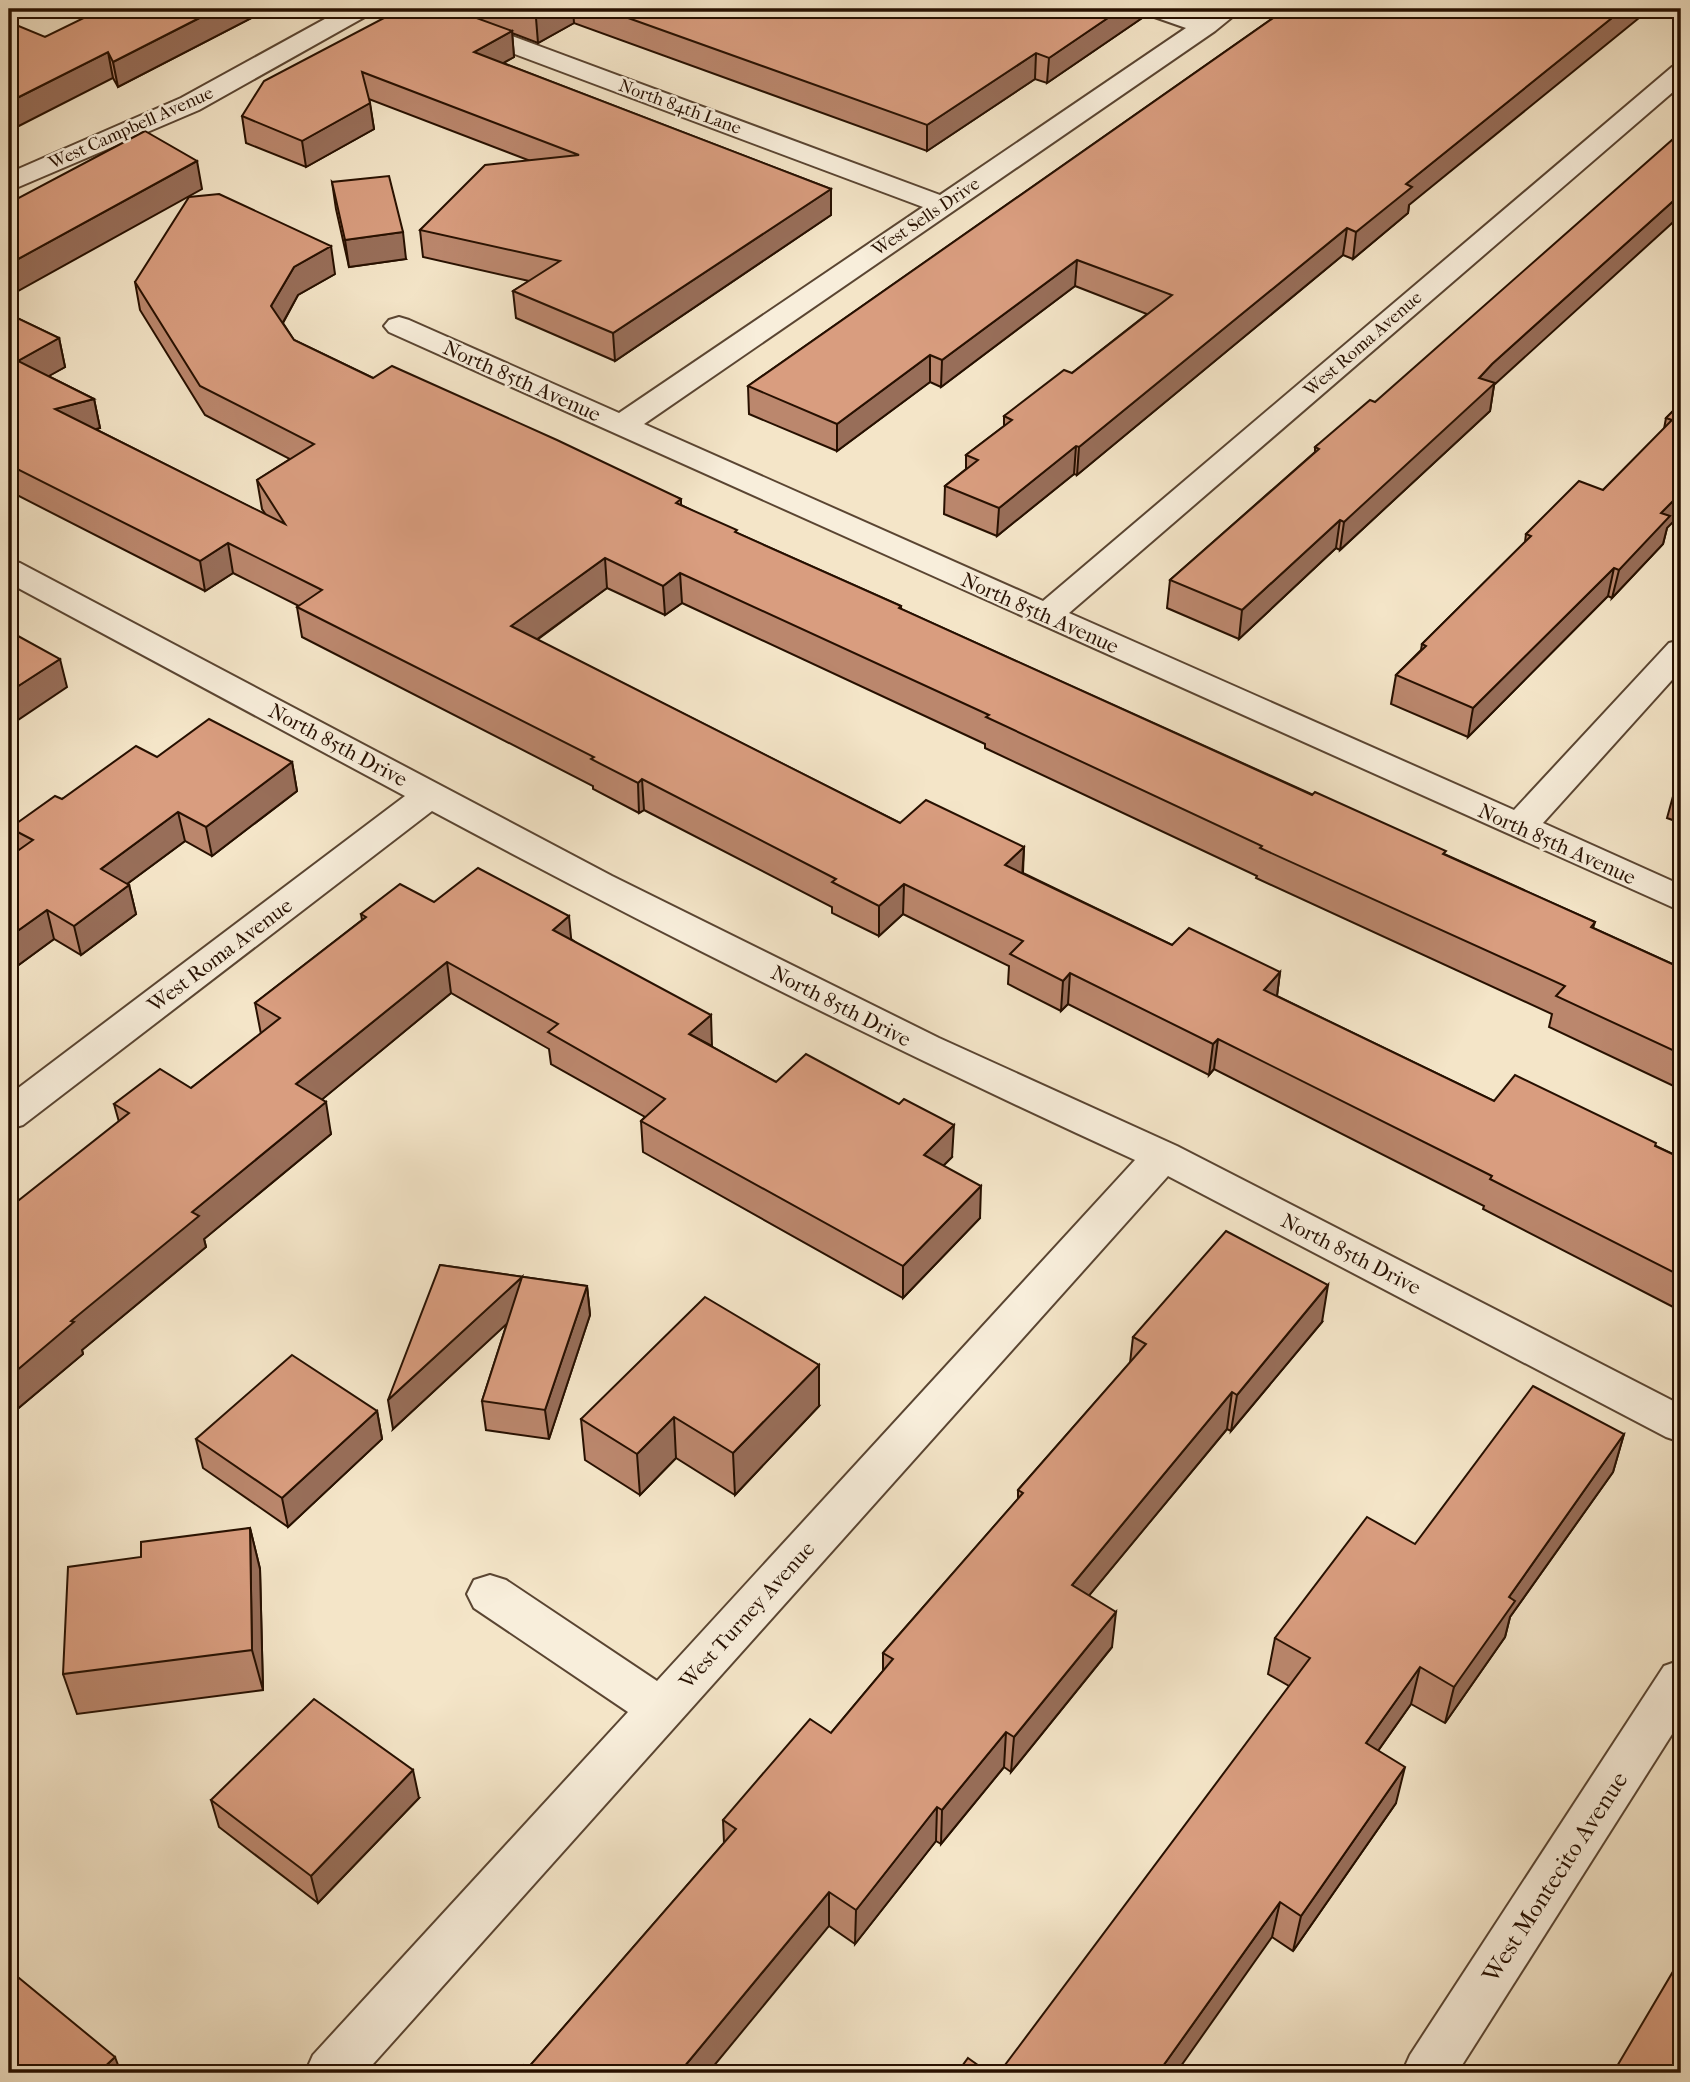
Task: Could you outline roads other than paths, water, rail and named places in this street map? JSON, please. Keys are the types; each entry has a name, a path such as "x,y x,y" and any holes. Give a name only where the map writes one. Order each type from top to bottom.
{"street":[{"name":"West Campbell Avenue","path":"9,183 190,104 361,9"},
{"name":"North 84th Lane","path":"417,9 943,205"},
{"path":"1155,9 1206,26"},
{"name":"West Sells Drive","path":"622,425 1230,9"},
{"name":"West Roma Avenue","path":"1045,616 1681,72"},
{"name":"North 85th Avenue","path":"399,326 1681,899"},
{"name":"North 85th Drive","path":"9,570 599,885 913,1042 1163,1156 1681,1425"},
{"path":"1519,827 1681,650"},
{"name":"West Roma Avenue","path":"9,1115 431,794"},
{"name":"West Turney Avenue","path":"331,2073 1163,1156"},
{"path":"490,1594 661,1709"},
{"name":"West Montecito Avenue","path":"1428,2073 1681,1680"}]}
